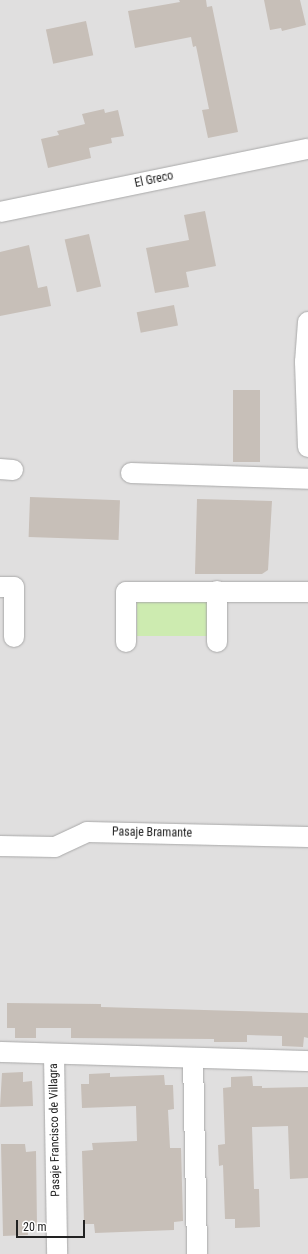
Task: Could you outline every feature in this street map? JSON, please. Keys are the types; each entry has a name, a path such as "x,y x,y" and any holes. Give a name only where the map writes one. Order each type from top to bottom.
{"street":[{"name":"El Greco","path":"0,212 308,148"},
{"path":"308,322 305,362 308,447"},
{"path":"131,473 308,479"},
{"path":"0,587 14,587 14,637"},
{"path":"217,591 217,642"},
{"path":"126,642 126,592 308,592"},
{"name":"Pasaje Bramante","path":"0,846 55,847 87,832 308,837"},
{"path":"0,1052 308,1061"},
{"name":"Pasaje Francisco de Villagra","path":"54,1054 57,1254"},
{"path":"193,1058 197,1254"}],"shaded area":[{"path":"0,0 308,0 308,1254 0,1254"}],"green space":[{"path":"137,597 207,597 207,636 137,636"}],"building":[{"path":"179,0 206,0 207,7 212,6 238,132 208,138 202,110 209,109 196,46 193,47 191,37 135,48 128,11 180,2"},
{"path":"264,0 300,0 306,25 282,31 281,28 270,30"},
{"path":"86,21 93,55 53,64 46,30"},
{"path":"104,109 105,113 118,110 124,136 111,138 112,143 89,148 91,158 48,168 41,139 59,135 57,131 85,124 82,114"},
{"path":"205,211 216,266 186,272 189,287 155,293 146,248 189,240 184,215"},
{"path":"89,234 101,287 77,292 65,240"},
{"path":"29,245 38,288 47,286 51,306 0,316 0,252"},
{"path":"174,305 178,326 141,333 137,312"},
{"path":"233,390 260,390 260,462 233,462"},
{"path":"30,497 120,500 119,540 29,537"},
{"path":"197,499 272,501 268,570 262,574 195,574"},
{"path":"7,1003 101,1004 101,1007 308,1013 308,1038 304,1037 303,1047 282,1046 282,1036 247,1035 247,1042 214,1042 214,1039 71,1038 71,1028 36,1028 36,1038 15,1038 15,1028 7,1028"},
{"path":"23,1072 23,1082 32,1081 33,1106 0,1107 2,1073"},
{"path":"110,1073 110,1077 164,1075 165,1085 173,1085 174,1109 168,1110 170,1148 181,1148 183,1221 174,1222 174,1230 95,1233 94,1224 84,1224 82,1151 93,1150 92,1143 137,1141 136,1106 82,1108 81,1084 89,1084 89,1074"},
{"path":"252,1076 253,1086 262,1086 262,1088 308,1087 308,1178 290,1179 288,1126 252,1127 254,1189 259,1189 260,1227 235,1228 235,1219 225,1219 223,1165 219,1166 218,1145 225,1144 223,1088 231,1087 231,1077"},
{"path":"1,1144 25,1144 26,1152 36,1151 37,1226 28,1226 28,1235 3,1236"}]}
